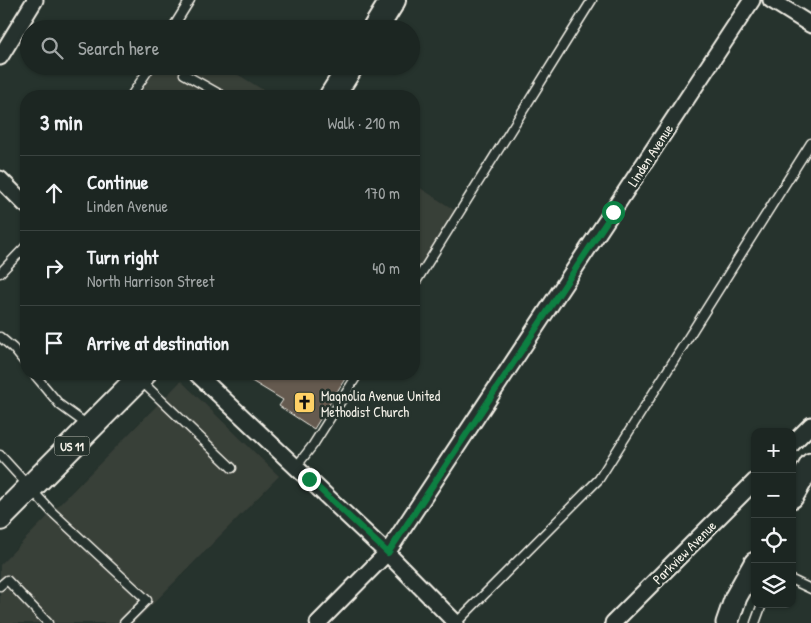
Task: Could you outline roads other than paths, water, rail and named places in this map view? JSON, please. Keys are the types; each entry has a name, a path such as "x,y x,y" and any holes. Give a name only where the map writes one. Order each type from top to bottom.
{"main road":[{"path":"381,20 393,0"},
{"path":"336,90 345,75"},
{"name":"US 11","path":"0,518 137,380"},
{"path":"796,490 811,464"},
{"path":"727,623 736,597 751,570"}],"street":[{"path":"23,20 35,0"},
{"name":"Linden Avenue","path":"318,623 388,553 752,0"},
{"path":"771,0 811,26"},
{"path":"0,57 20,24"},
{"path":"0,179 20,199"},
{"path":"203,380 388,553 456,623"},
{"path":"796,440 811,425"},
{"name":"Parkview Avenue","path":"613,623 751,485"}],"lane":[{"path":"178,20 190,0"},
{"path":"420,276 592,0"},
{"path":"135,90 145,75"},
{"path":"186,75 212,90"},
{"path":"456,623 599,479 811,143"},
{"path":"0,274 20,252"},
{"path":"0,337 20,357"},
{"path":"39,380 60,405 90,427"},
{"path":"145,380 232,468"},
{"path":"296,467 313,445 354,380"},
{"path":"0,455 52,512 147,600 124,623"},
{"path":"0,586 7,580 48,623"},
{"path":"796,582 811,589"},
{"path":"754,623 760,608"}],"place":[{"name":"Magnolia Avenue United Methodist Church","path":"305,403"}]}
